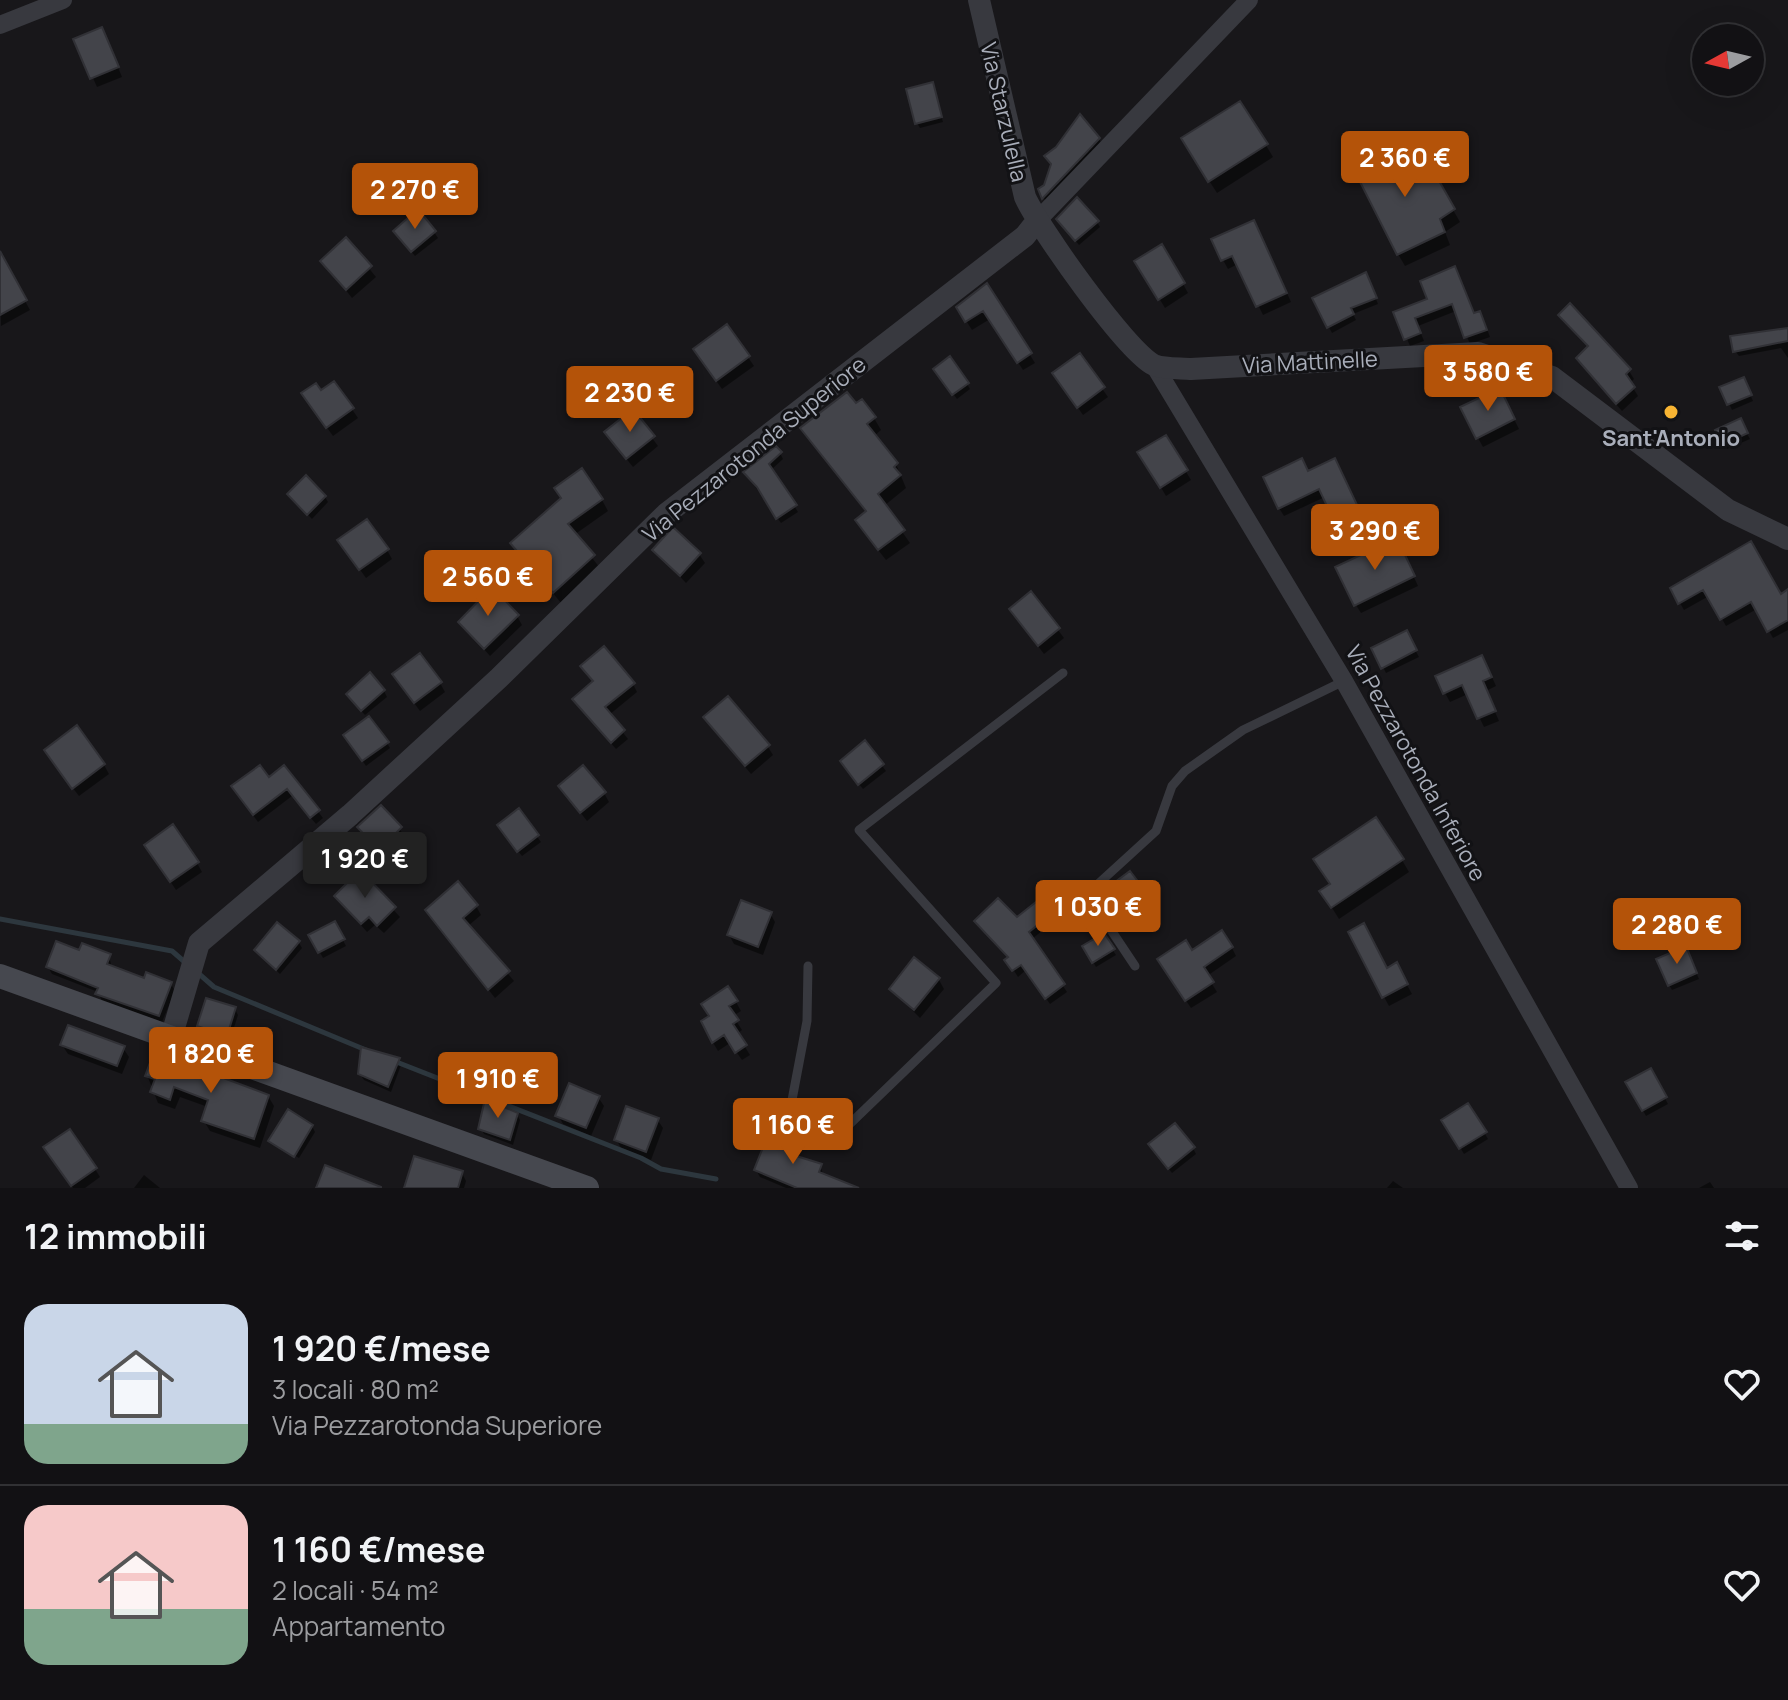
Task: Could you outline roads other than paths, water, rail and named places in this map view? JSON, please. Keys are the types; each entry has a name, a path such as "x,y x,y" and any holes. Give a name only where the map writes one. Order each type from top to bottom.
{"main road":[{"path":"0,976 587,1188"}],"street":[{"path":"0,25 63,0"},
{"name":"Via Starzulella","path":"979,0 1025,197 1036,222"},
{"path":"1154,365 1120,332 1036,222 1249,0"},
{"name":"Via Pezzarotonda Superiore","path":"171,1038 199,943 362,805 666,514 1025,236 1036,222"},
{"name":"Via Mattinelle","path":"1154,365 1191,369 1478,353 1552,377 1728,510 1788,539"},
{"name":"Via Pezzarotonda Inferiore","path":"1154,365 1344,681 1629,1188"}],"lane":[{"path":"808,966 807,1021 792,1100 810,1145 830,1143 996,983 859,830 1063,673"},
{"path":"1135,966 1087,894 1156,831 1172,786 1185,771 1243,730 1344,681"}],"waterway":[{"path":"0,919 172,951 187,964"},
{"path":"198,973 214,987 366,1050"},
{"path":"394,1061 641,1158 661,1169 716,1179"}],"place":[{"name":"Sant'Antonio","path":"1671,412"}]}
